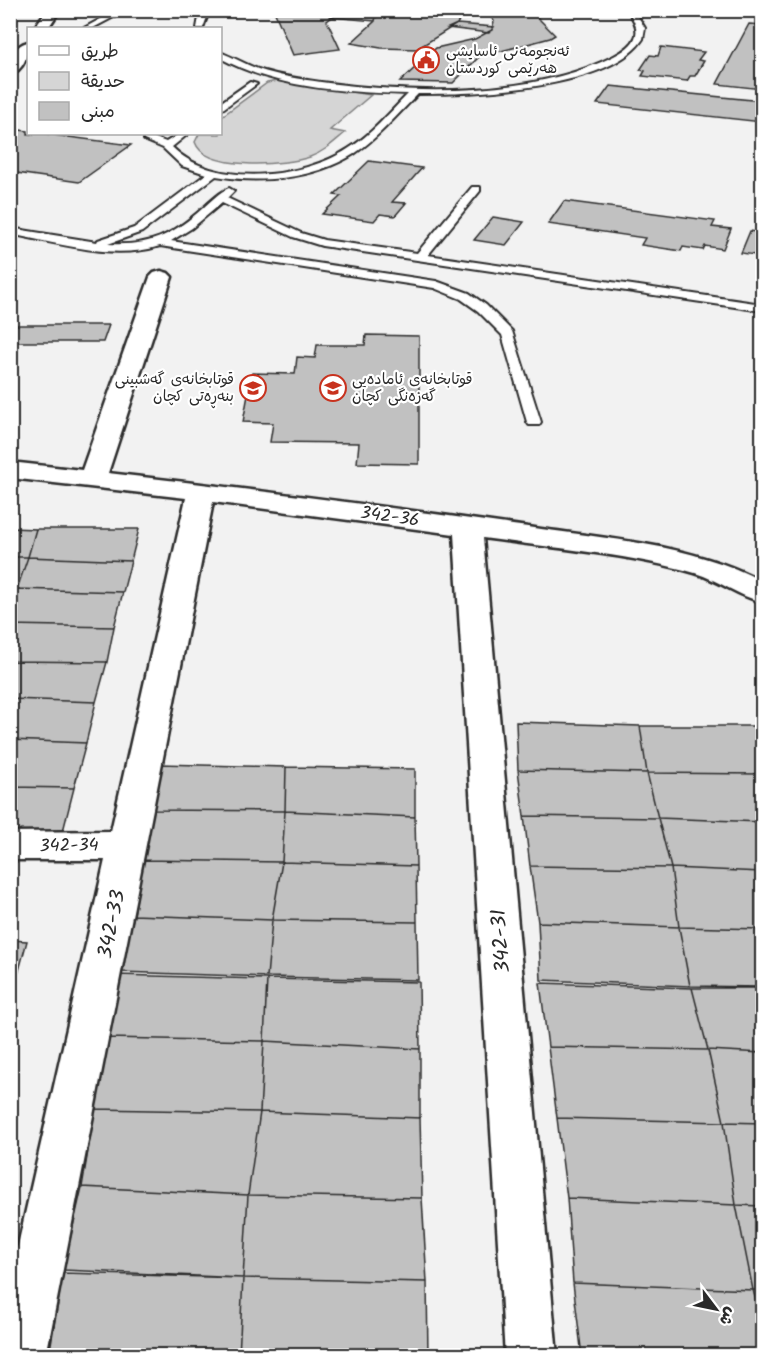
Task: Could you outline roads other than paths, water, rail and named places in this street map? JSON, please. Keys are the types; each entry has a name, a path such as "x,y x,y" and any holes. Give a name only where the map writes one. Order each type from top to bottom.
{"street":[{"path":"42,27 54,10"},
{"path":"10,70 27,47"},
{"path":"93,478 160,278"},
{"name":"342-36","path":"10,470 93,478 468,527 671,558 704,566 732,577 762,593"},
{"name":"342-33","path":"20,1356 201,492"},
{"name":"342-31","path":"468,527 531,1356"},
{"name":"342-34","path":"10,846 128,845"}],"lane":[{"path":"90,27 124,10"},
{"path":"200,27 203,17 210,10"},
{"path":"222,55 246,66 304,81 350,88 460,91 526,84 594,69 615,60 630,50 639,40 642,30 639,20 630,10"},
{"path":"222,107 253,84"},
{"path":"147,138 167,146 184,163 214,174 246,177 302,170 335,161 362,143 416,91"},
{"path":"167,146 183,135"},
{"path":"92,244 117,239 138,230 180,204 214,174"},
{"path":"10,231 92,244 143,248 160,243 183,231 203,207 220,198 246,177"},
{"path":"420,257 476,189"},
{"path":"220,198 309,240 762,307"},
{"path":"160,243 436,285 465,296 482,308 508,334 534,422"}],"place":[{"name":"ئەنجومەنی ئاسایشی هەرێمی کوردستان","path":"426,60"},
{"name":"قوتابخانەی گەشبینی بنەڕەتی کچان","path":"253,388"},
{"name":"قوتابخانەی ئامادەیی گەزەنگی کچان","path":"333,388"}]}
